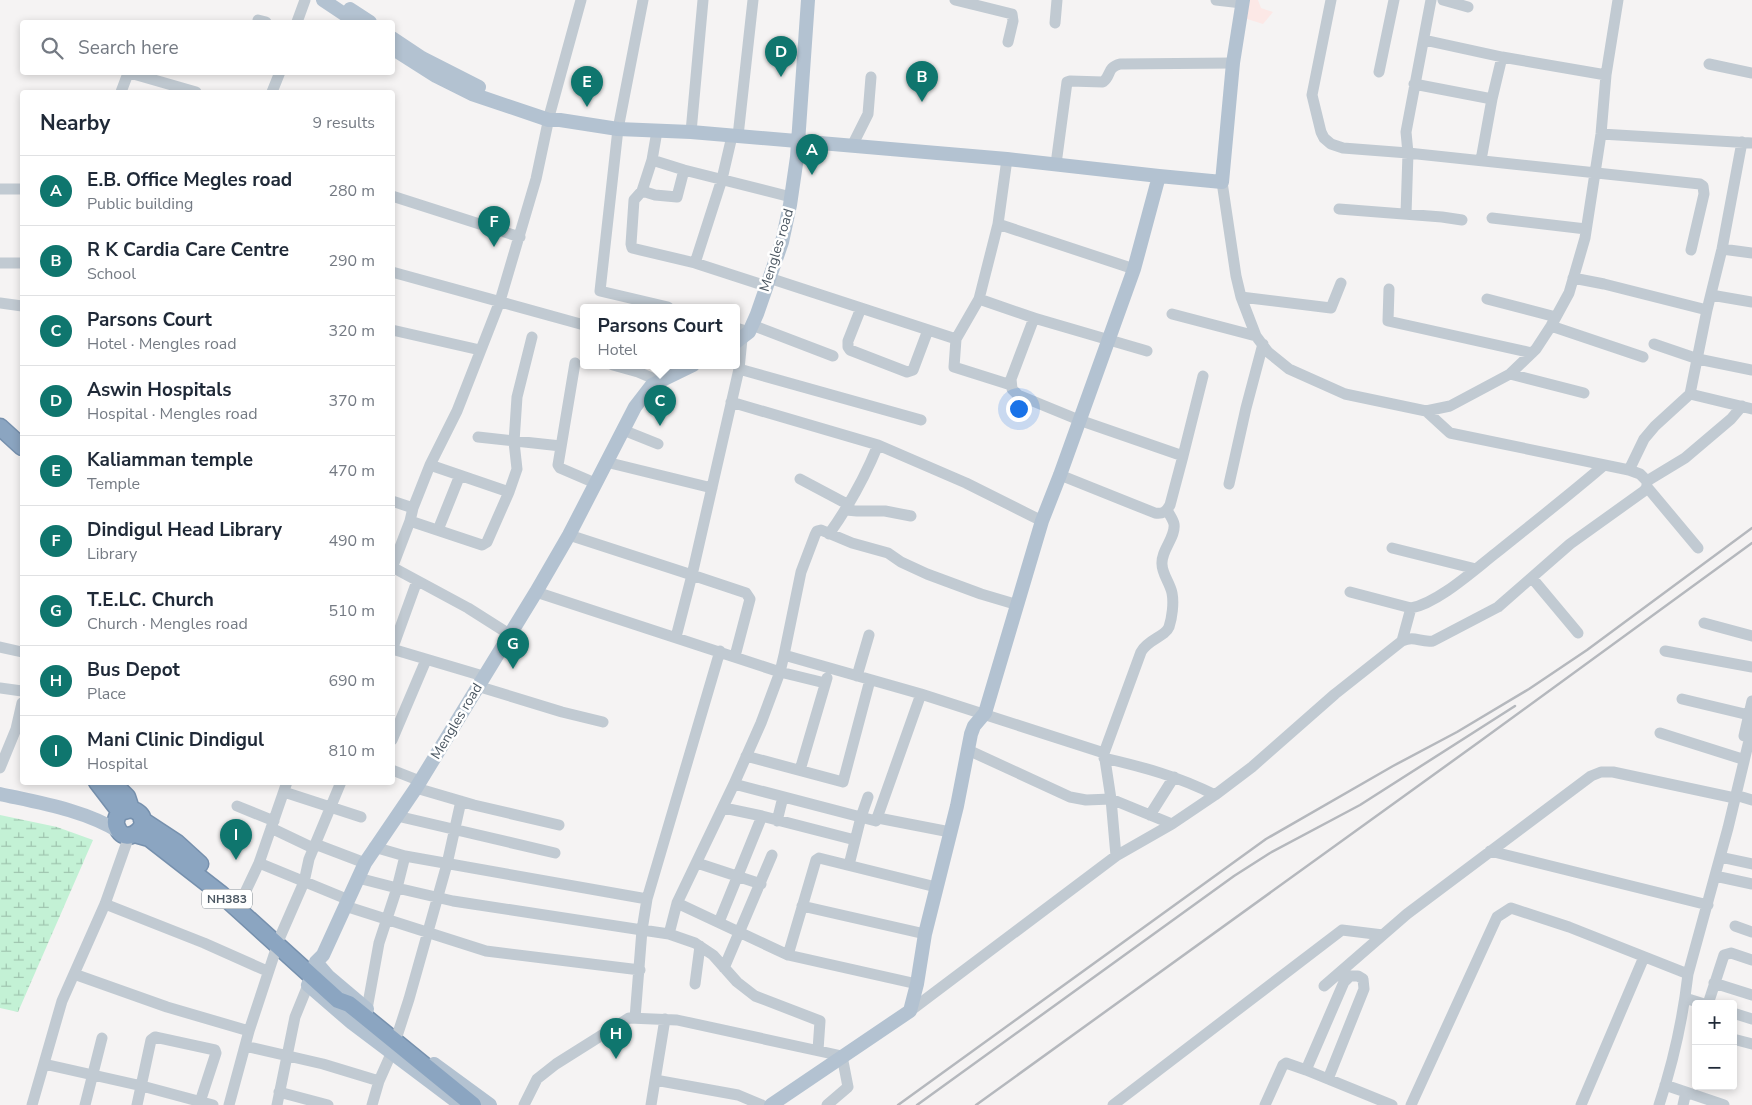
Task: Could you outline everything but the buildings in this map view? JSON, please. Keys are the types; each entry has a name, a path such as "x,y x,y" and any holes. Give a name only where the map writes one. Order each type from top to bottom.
{"highway":[{"path":"0,416 20,433"},
{"path":"0,427 20,445"},
{"name":"NH383","path":"99,785 128,823 165,849 221,894 313,973"},
{"name":"NH383","path":"115,785 127,797 128,823"},
{"name":"NH383","path":"128,823 177,843 241,901 278,942"},
{"path":"313,973 338,1000 359,1008 473,1105"}],"main road":[{"path":"323,0 353,20"},
{"path":"337,0 367,20"},
{"name":"Mengles road","path":"743,334 767,282 782,242 791,197 797,157 796,142 806,52 808,0"},
{"path":"395,44 436,76 472,94 553,118 618,129 691,132 1007,159 1222,182 1233,63 1242,2"},
{"path":"771,1105 910,1012 917,984 924,934 974,726 986,714 1042,521 1134,269 1159,176"},
{"name":"Mengles road","path":"313,973 365,862 418,784 536,592 569,535 623,430 643,396 652,385 684,369"},
{"path":"0,794 71,810 110,826 128,823"},
{"path":"313,973 352,1023 454,1103"},
{"path":"359,1008 398,1033 490,1105"}],"street":[{"path":"298,20 305,0"},
{"path":"395,562 430,465 457,411 500,300 520,237 553,118 581,0"},
{"path":"643,0 618,129 600,290 656,304"},
{"path":"691,132 703,0"},
{"path":"696,264 735,136 752,0"},
{"path":"956,0 1012,14 1013,21 1008,42"},
{"path":"1056,23 1057,0"},
{"path":"1216,0 1242,2"},
{"path":"1331,0 1312,95 1324,138 1331,144 1343,148 1481,160 1700,184 1703,186 1704,194 1691,250"},
{"path":"1378,72 1394,0"},
{"path":"1406,214 1408,153 1406,132 1431,0"},
{"path":"1443,0 1468,7"},
{"path":"1222,182 1236,276 1241,297 1260,340 1268,352 1289,369 1346,394 1426,410 1450,406 1510,374 1532,353 1554,322 1569,293 1586,229 1601,134 1606,75 1618,0"},
{"path":"1424,40 1502,57 1606,75"},
{"path":"1481,160 1492,98 1502,57"},
{"path":"1056,164 1066,82 1103,82 1106,80 1110,69 1120,64 1233,63"},
{"path":"1709,64 1752,73"},
{"path":"123,90 128,75"},
{"path":"137,75 189,90"},
{"path":"273,90 279,75"},
{"path":"852,146 868,114 871,77"},
{"path":"1414,84 1492,98"},
{"path":"657,131 652,160 642,191 634,200 632,248 861,308 956,339"},
{"path":"1601,134 1747,143 1707,310 1690,394 1655,426 1644,439 1629,470"},
{"path":"1007,159 998,224 979,299 956,339 954,367 1012,385"},
{"path":"652,160 791,197"},
{"path":"642,191 655,195 677,197 684,170"},
{"path":"0,189 20,189"},
{"path":"395,197 520,237"},
{"path":"1339,209 1462,220"},
{"path":"1492,218 1586,229"},
{"path":"998,224 1134,269"},
{"path":"1722,249 1752,253"},
{"path":"0,263 20,263"},
{"path":"395,273 500,300 580,324"},
{"path":"1573,278 1707,310"},
{"path":"1241,297 1331,308 1341,283"},
{"path":"1389,289 1388,321 1532,353"},
{"path":"1711,295 1752,302"},
{"path":"979,299 1108,341 1147,351"},
{"path":"1487,299 1554,322 1643,358"},
{"path":"0,303 20,306"},
{"path":"861,308 848,341 850,350 907,372 913,370 928,330"},
{"path":"1172,314 1260,340"},
{"path":"1034,318 1012,379 1012,390 1018,395 1079,420 1183,456"},
{"path":"395,331 480,350"},
{"path":"740,360 743,334 833,356"},
{"path":"410,521 482,545 485,544 510,492 517,469 514,442 517,397 532,337"},
{"path":"1229,484 1260,340"},
{"path":"1654,344 1698,359 1752,370"},
{"path":"575,363 558,461 560,468 595,483"},
{"path":"627,369 659,381"},
{"path":"676,637 692,576 739,369 921,420"},
{"path":"1510,374 1584,393"},
{"path":"1060,475 1155,513 1161,514 1167,510 1170,505 1203,376"},
{"path":"1690,394 1747,408"},
{"path":"731,402 878,445 966,482 1042,521"},
{"path":"910,1012 1116,856 1172,824 1215,795 1252,767 1335,694 1402,641 1414,638 1433,642 1498,608 1570,544 1647,484 1685,458 1747,408"},
{"path":"1426,410 1450,434 1629,470 1640,474 1698,548"},
{"path":"623,430 658,444"},
{"path":"478,437 561,446"},
{"path":"829,534 848,507 867,473 878,445"},
{"path":"606,462 712,488"},
{"path":"430,465 510,492"},
{"path":"1350,592 1410,608 1417,607 1437,597 1476,569 1568,497 1603,466"},
{"path":"438,530 460,475"},
{"path":"800,479 856,512 885,511 911,516"},
{"path":"395,502 413,508"},
{"path":"1116,856 1111,799 1104,756 1141,652 1148,642 1165,633 1169,627 1172,593 1162,568 1162,562 1163,555 1174,531 1174,523 1167,510"},
{"path":"669,934 677,904 724,808 761,723 780,672 802,572 817,531 821,530 852,543 888,553 906,565 963,588 1018,605"},
{"path":"569,535 746,593 749,596 749,606 734,656"},
{"path":"1392,548 1476,569"},
{"path":"395,568 468,608 509,634"},
{"path":"1532,578 1578,633"},
{"path":"395,643 417,581"},
{"path":"536,592 780,672 825,683"},
{"path":"1402,641 1410,608"},
{"path":"1704,623 1752,636"},
{"path":"857,676 869,635"},
{"path":"0,647 20,652"},
{"path":"395,650 562,712 603,722"},
{"path":"635,1018 642,930 647,899 720,651"},
{"path":"1665,651 1752,668"},
{"path":"784,655 986,714 1104,756 1174,777 1215,795"},
{"path":"395,733 426,660"},
{"path":"800,770 825,683 832,668"},
{"path":"746,756 843,782 870,680"},
{"path":"0,688 20,691"},
{"path":"734,784 876,821 921,694"},
{"path":"1682,699 1750,722"},
{"path":"1744,794 1752,701"},
{"path":"0,768 16,729 20,712"},
{"path":"1728,828 1730,797 1750,722"},
{"path":"1660,733 1740,758"},
{"path":"968,750 1070,797 1086,800 1111,799 1172,824"},
{"path":"1659,1105 1685,998 1688,974 1728,828 1744,794 1752,758"},
{"path":"395,772 418,784 461,801 559,825"},
{"path":"1324,986 1407,914 1591,776 1601,772 1613,772 1730,797"},
{"path":"1150,815 1174,777"},
{"path":"229,1105 249,1031 278,942 304,882 314,846 340,785"},
{"path":"241,901 259,863 286,787 361,817"},
{"path":"777,820 783,797"},
{"path":"848,865 868,797"},
{"path":"398,1033 447,864 461,801"},
{"path":"237,806 314,846 365,862"},
{"path":"724,808 855,840"},
{"path":"397,816 555,853"},
{"path":"719,922 762,816"},
{"path":"878,818 950,832"},
{"path":"32,1105 62,1001 105,904 128,823"},
{"path":"374,847 405,856 447,864 647,899"},
{"path":"1490,851 1708,905"},
{"path":"724,968 772,855"},
{"path":"359,1008 397,888 405,856"},
{"path":"1720,857 1752,864"},
{"path":"788,955 816,860 819,858 936,887"},
{"path":"697,862 761,884"},
{"path":"259,863 386,919 486,950 640,970"},
{"path":"1715,876 1752,884"},
{"path":"358,878 489,907 669,934 687,939 712,955 737,982 755,996 820,1021 818,1050"},
{"path":"105,904 204,943 268,971"},
{"path":"677,904 788,955 917,984"},
{"path":"802,906 924,934"},
{"path":"1412,1105 1497,917 1511,908 1568,927 1688,974"},
{"path":"1735,926 1752,932"},
{"path":"1113,1105 1342,930 1383,934"},
{"path":"695,984 700,946"},
{"path":"1709,1000 1722,957 1727,953 1752,960"},
{"path":"1581,1105 1644,957"},
{"path":"277,1105 296,1017 313,973"},
{"path":"74,974 167,1007 249,1031"},
{"path":"1306,1070 1344,982 1350,976 1358,976 1363,980 1364,989 1328,1079"},
{"path":"1714,983 1752,995"},
{"path":"1685,998 1692,1000"},
{"path":"1737,1014 1752,1019"},
{"path":"524,1105 537,1079 556,1064 629,1018 677,1020 842,1056 848,1087 826,1105"},
{"path":"652,1105 665,1020"},
{"path":"137,1105 153,1038 155,1037 213,1049 216,1053 199,1103"},
{"path":"85,1105 102,1038"},
{"path":"1737,1040 1752,1044"},
{"path":"245,1046 323,1064 379,1081"},
{"path":"372,1105 379,1081 391,1054"},
{"path":"1265,1105 1286,1063 1392,1105"},
{"path":"44,1064 142,1086 199,1103 213,1105"},
{"path":"655,1080 738,1095 762,1105"},
{"path":"1665,1085 1724,1105"},
{"path":"279,1092 328,1105"},
{"path":"1683,1105 1686,1092"}],"shaded area":[{"path":"1248,0 1258,0 1261,8 1273,12 1263,24 1244,18"}],"green space":[{"path":"0,815 57,827 93,840 18,1012 0,1008"}],"railway":[{"path":"898,1105 1266,839 1393,766 1457,732 1529,689 1587,650 1752,528"},
{"path":"976,1105 1752,543"},
{"path":"917,1105 1234,876 1270,853 1360,805 1515,706"}],"place":[{"name":"Aswin Hospitals","path":"781,77"},
{"name":"R K Cardia Care Centre","path":"922,102"},
{"name":"Kaliamman temple","path":"587,107"},
{"name":"E.B. Office Megles road","path":"812,175"},
{"name":"Dindigul Head Library","path":"494,247"},
{"name":"Parsons Court","path":"660,426"},
{"name":"T.E.LC. Church","path":"513,669"},
{"name":"Mani Clinic Dindigul","path":"236,860"},
{"name":"Bus Depot","path":"616,1059"}]}
